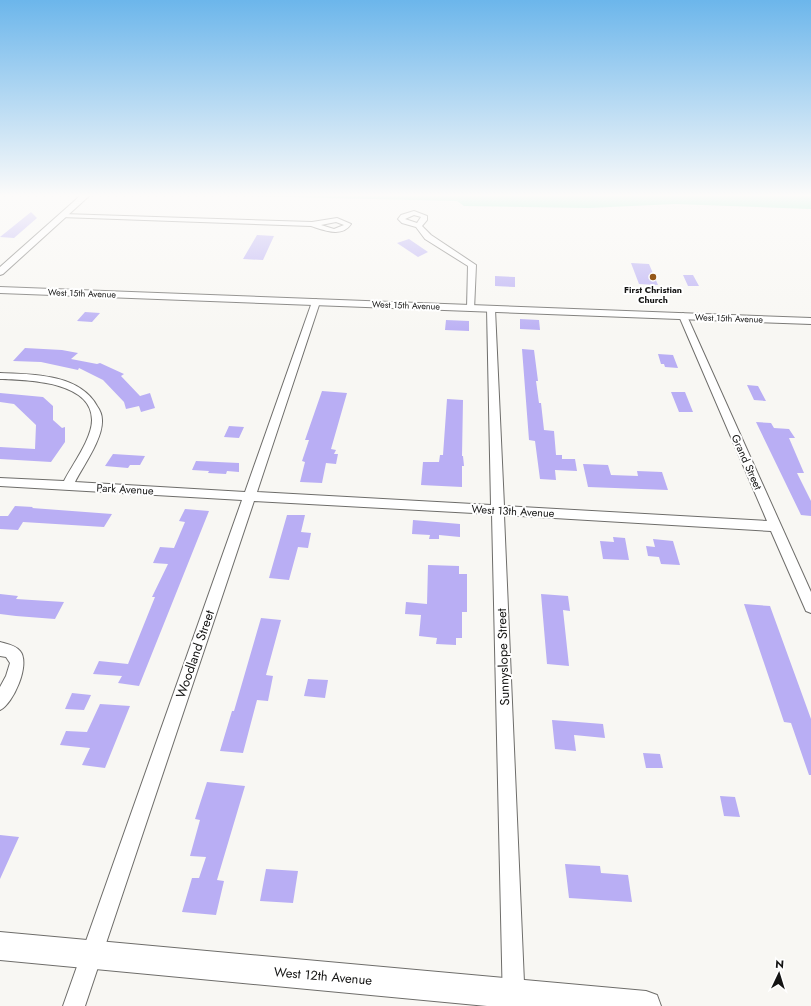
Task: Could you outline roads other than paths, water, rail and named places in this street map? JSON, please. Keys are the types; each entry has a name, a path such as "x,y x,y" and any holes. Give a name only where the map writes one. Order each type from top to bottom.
{"main road":[{"name":"West 12th Avenue","path":"0,946 91,954 514,1000 646,1006"}],"street":[{"path":"0,272 33,243"},
{"path":"437,243 472,265 471,308"},
{"name":"West 15th Avenue","path":"0,290 811,321"},
{"name":"Woodland Street","path":"74,1006 316,302"},
{"name":"Sunnyslope Street","path":"491,309 499,510 514,1000"},
{"name":"Grand Street","path":"682,316 811,607"},
{"path":"0,376 47,380 66,385 83,394 93,404 98,421 91,439 67,486"},
{"name":"Park Avenue","path":"0,482 250,496"},
{"name":"West 13th Avenue","path":"250,496 775,526"},
{"path":"0,649 11,653 18,660 18,669 0,702"}],"place":[{"name":"First Christian Church","path":"653,277"}]}
